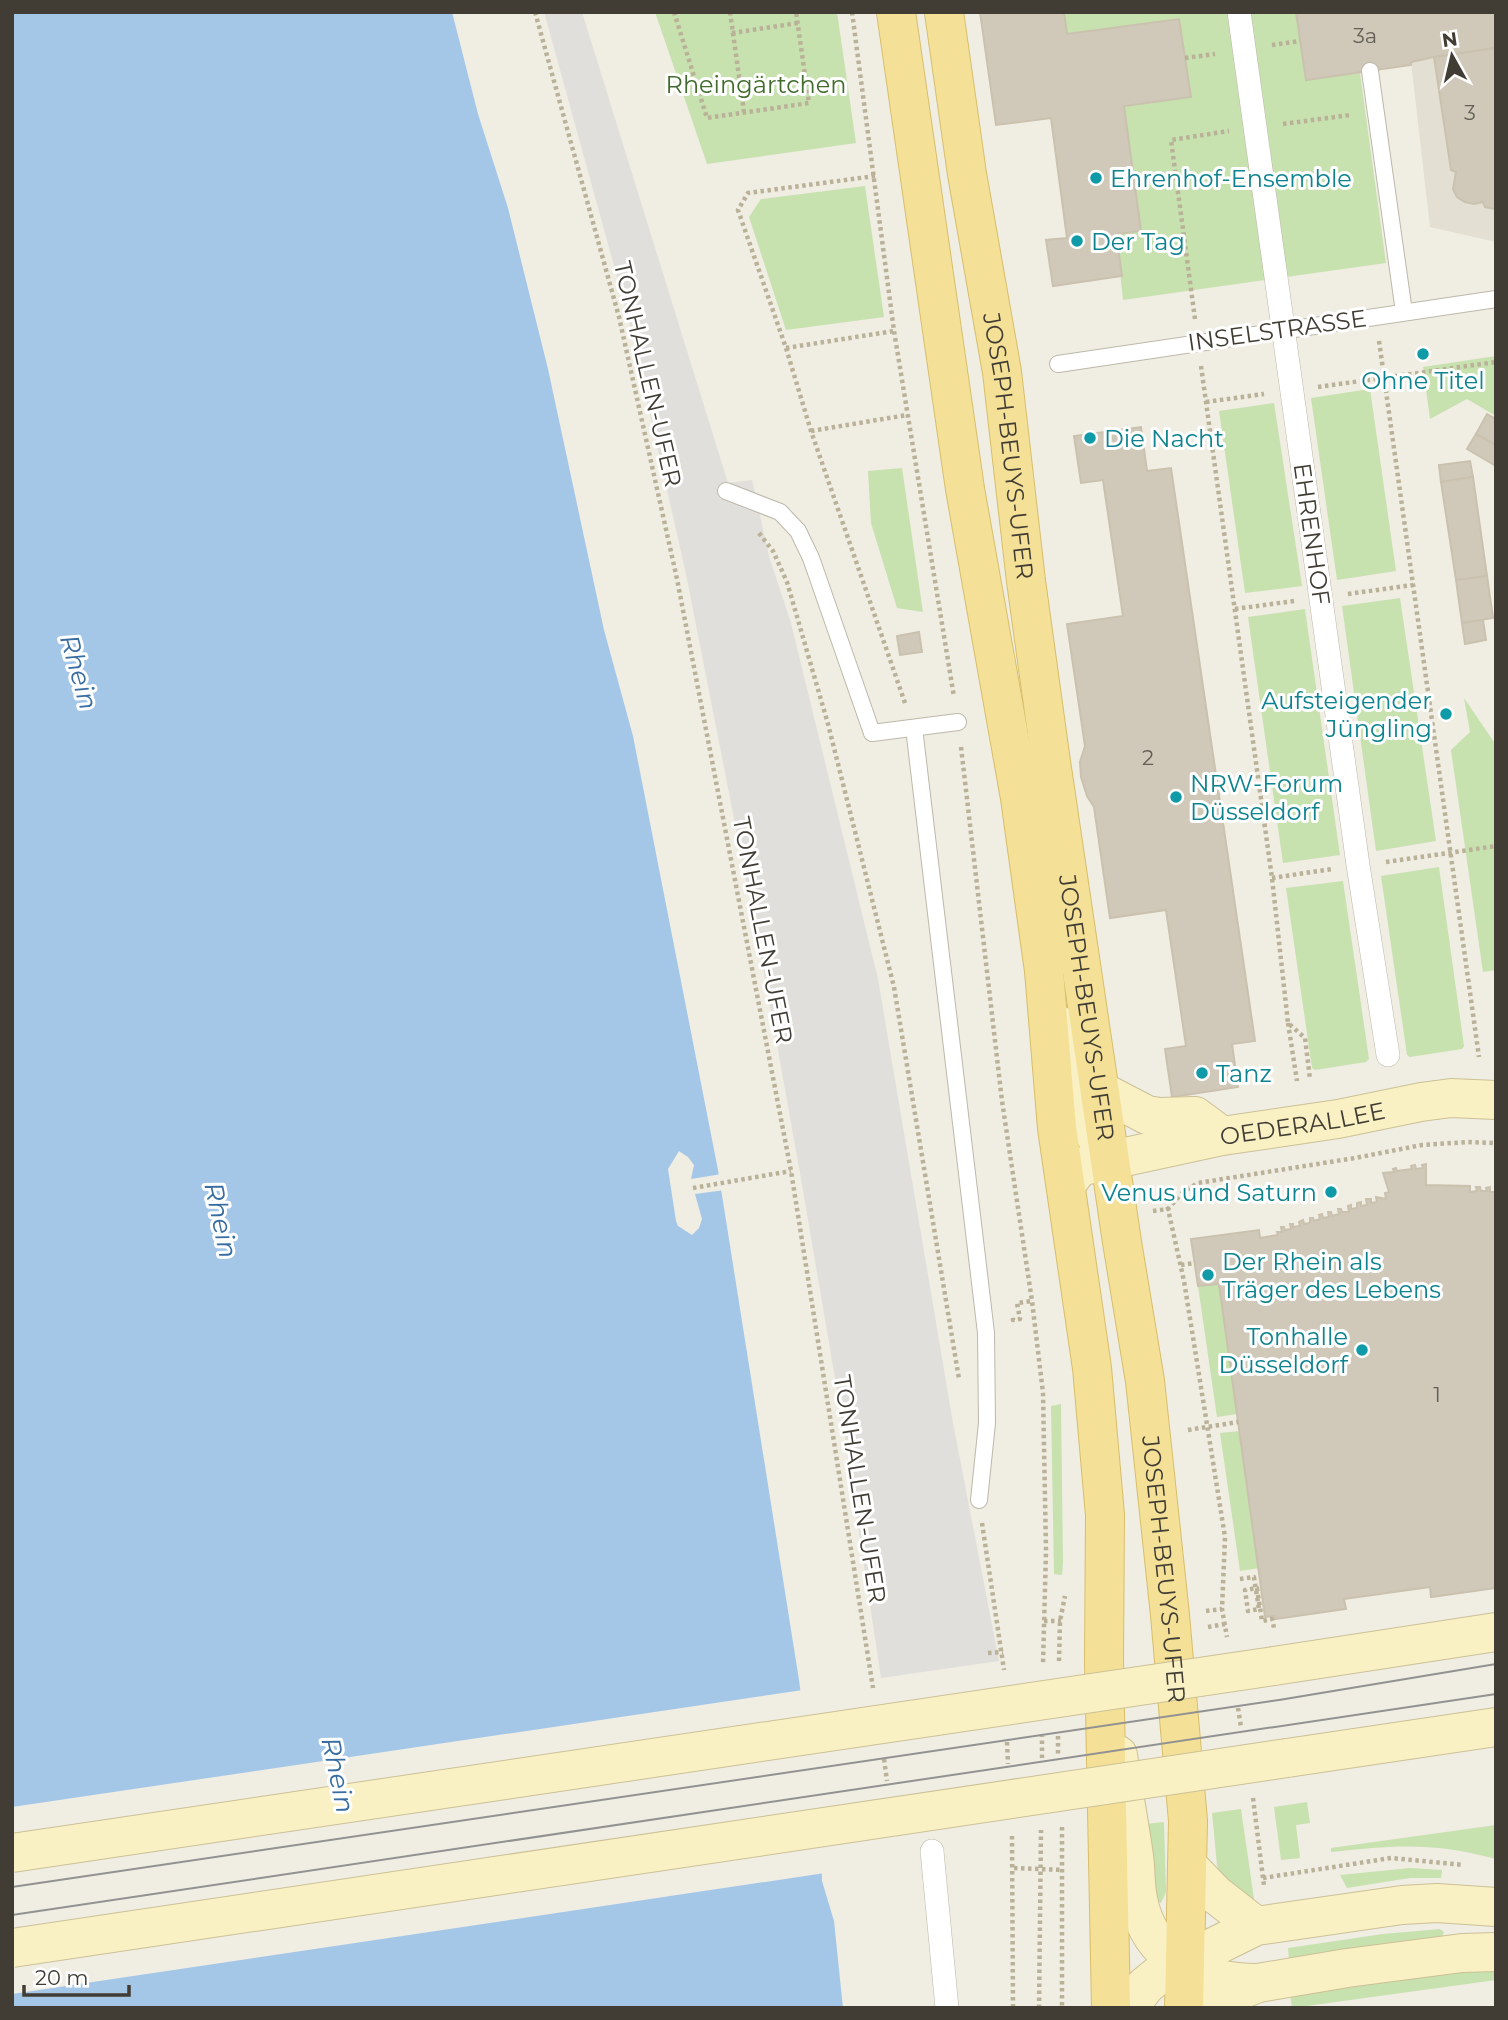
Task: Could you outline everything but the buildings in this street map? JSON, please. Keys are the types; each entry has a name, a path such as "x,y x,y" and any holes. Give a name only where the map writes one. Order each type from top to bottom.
{"main road":[{"name":"JOSEPH-BEUYS-UFER","path":"896,12 965,489 1006,715 1044,971 1057,1128 1092,1368 1105,1515 1104,1661 1111,2008"},
{"name":"JOSEPH-BEUYS-UFER","path":"944,12 967,174 1002,372 1028,595 1146,1395 1170,1615 1188,1821 1184,2008"},
{"path":"1044,971 1081,1112 1110,1160"},
{"path":"1099,1090 1147,1115 1195,1116 1222,1136"},
{"name":"OEDERALLEE","path":"1066,1185 1079,1167 1222,1136 1338,1119 1451,1098 1496,1100"},
{"path":"12,1853 1496,1633"},
{"path":"1104,1661 1143,1918 1156,1940 1183,1963 1206,1976 1233,1983 1258,1983 1347,1968 1496,1952"},
{"path":"12,1948 1496,1727"},
{"path":"1187,1865 1215,1894 1256,1926"},
{"path":"1129,2008 1145,1986 1183,1963 1256,1926 1402,1905 1437,1903 1496,1907"},
{"path":"1214,2008 1233,1993 1258,1983"}],"street":[{"name":"EHRENHOF","path":"1239,12 1358,865 1388,1055"},
{"path":"932,1851 947,2008"}],"lane":[{"path":"1370,71 1404,312"},
{"name":"INSELSTRASSE","path":"1058,364 1496,299"},
{"path":"726,491 780,512 798,531 811,558 872,733 958,722"},
{"path":"914,728 986,1333 987,1423 979,1500"}],"path":[{"name":"TONHALLEN-UFER","path":"534,12 619,317 696,676 791,1171 874,1692"},
{"path":"674,12 707,118 809,103 796,12"},
{"path":"730,12 744,112"},
{"path":"852,12 894,331 958,722 1002,1101 1043,1393 1046,1551 1043,1676"},
{"path":"733,33 798,23"},
{"path":"1171,140 1297,1081"},
{"path":"875,176 748,193 738,209 786,348 811,431 914,728"},
{"path":"1376,316 1479,1058"},
{"path":"786,348 894,331"},
{"path":"1206,402 1496,362"},
{"path":"811,431 907,415"},
{"path":"726,491 778,561 787,582 828,724 894,987 960,1390"},
{"path":"1450,853 1496,846"},
{"path":"1288,1023 1305,1038 1310,1079"},
{"name":"OEDERALLEE","path":"1168,1209 1183,1192 1198,1183 1422,1145 1496,1143"},
{"path":"693,1188 791,1171"},
{"path":"1165,1180 1225,1537 1222,1609 1225,1624"},
{"path":"1149,1211 1168,1209"},
{"path":"1181,1265 1195,1263"},
{"path":"1013,1317 1013,1320 1020,1319 1017,1303 1032,1301"},
{"path":"1180,1432 1238,1422"},
{"path":"979,1500 1003,1652 988,1653"},
{"path":"1240,1579 1254,1577 1255,1584 1257,1597 1259,1609 1248,1611 1245,1590 1257,1588 1262,1621 1272,1619 1274,1629"},
{"path":"1044,1621 1068,1622"},
{"path":"1059,1634 1066,1634"},
{"path":"1042,1731 1042,1759"},
{"path":"882,1747 888,1788"},
{"path":"1039,2008 1041,1828"},
{"path":"1263,1878 1391,1858 1472,1866"},
{"path":"1013,2008 1014,1868 1063,1870 1062,2008"}],"shaded area":[{"path":"544,12 582,12 728,483 752,480 769,556 791,623 878,979 953,1423 999,1661 881,1678 842,1419 800,1173 761,956 686,574 627,313"},
{"path":"1496,48 1496,242 1430,227 1411,62"}],"green space":[{"name":"Rheingärtchen","path":"655,12 837,12 856,143 707,164"},
{"path":"1065,12 1296,12 1306,80 1360,73 1386,263 1123,300 1116,234 1141,230 1124,106 1190,97 1179,20 1067,34"},
{"path":"865,186 884,317 786,330 749,217 761,199"},
{"path":"1496,356 1496,416 1467,399 1430,419 1423,367"},
{"path":"1370,389 1396,571 1337,580 1311,398"},
{"path":"1274,403 1302,586 1245,593 1219,411"},
{"path":"902,468 923,612 897,608 871,523 868,471"},
{"path":"1400,598 1436,841 1376,851 1342,606"},
{"path":"1305,609 1340,855 1283,863 1248,617"},
{"path":"1464,698 1496,745 1496,970 1483,972 1451,750 1470,732"},
{"path":"1439,867 1464,1046 1462,1049 1410,1057 1407,1055 1381,876"},
{"path":"1343,881 1369,1059 1366,1062 1315,1070 1312,1068 1286,888"},
{"path":"1219,1284 1237,1414 1217,1417 1198,1286"},
{"path":"1061,1404 1062,1575 1054,1574 1051,1406"},
{"path":"1240,1431 1259,1568 1240,1571 1220,1433"},
{"path":"1307,1802 1310,1823 1296,1825 1300,1858 1281,1860 1274,1807"},
{"path":"1241,1809 1254,1899 1246,1898 1220,1875 1217,1865 1212,1813"},
{"path":"1164,1822 1166,1892 1161,1903 1153,1882 1146,1824"},
{"path":"1496,1825 1496,1859 1453,1850 1414,1846 1331,1852 1331,1848"},
{"path":"1410,1868 1442,1870 1441,1878 1410,1878 1347,1888 1340,1875"},
{"path":"1440,1929 1444,1932 1441,1939 1289,1960 1288,1948 1383,1934"},
{"path":"1496,1967 1496,1980 1292,2008 1290,1994"}],"water":[{"name":"Rhein","path":"12,12 452,12 478,114 508,208 548,369 604,630 633,736 718,1170 799,1680 821,1849 822,1881 834,1921 843,2008 12,2008"}],"pier":[{"path":"679,1151 694,1165 691,1179 722,1174 725,1190 695,1194 702,1219 699,1228 692,1235 678,1226 676,1221 668,1169"},
{"path":"803,1690 825,1849 825,1873 12,1994 12,1807"}],"tram line":[{"path":"12,1887 1279,1700 1496,1664"},
{"path":"12,1915 1496,1694"}],"place":[{"name":"Ehrenhof-Ensemble","path":"1096,178"},
{"name":"Der Tag","path":"1077,241"},
{"name":"Ohne Titel","path":"1423,354"},
{"name":"Die Nacht","path":"1090,438"},
{"name":"Aufsteigender Jüngling","path":"1446,714"},
{"name":"NRW-Forum Düsseldorf","path":"1176,797"},
{"name":"Tanz","path":"1202,1073"},
{"name":"Venus und Saturn","path":"1331,1192"},
{"name":"Der Rhein als Träger des Lebens","path":"1208,1275"},
{"name":"Tonhalle Düsseldorf","path":"1362,1350"}]}
